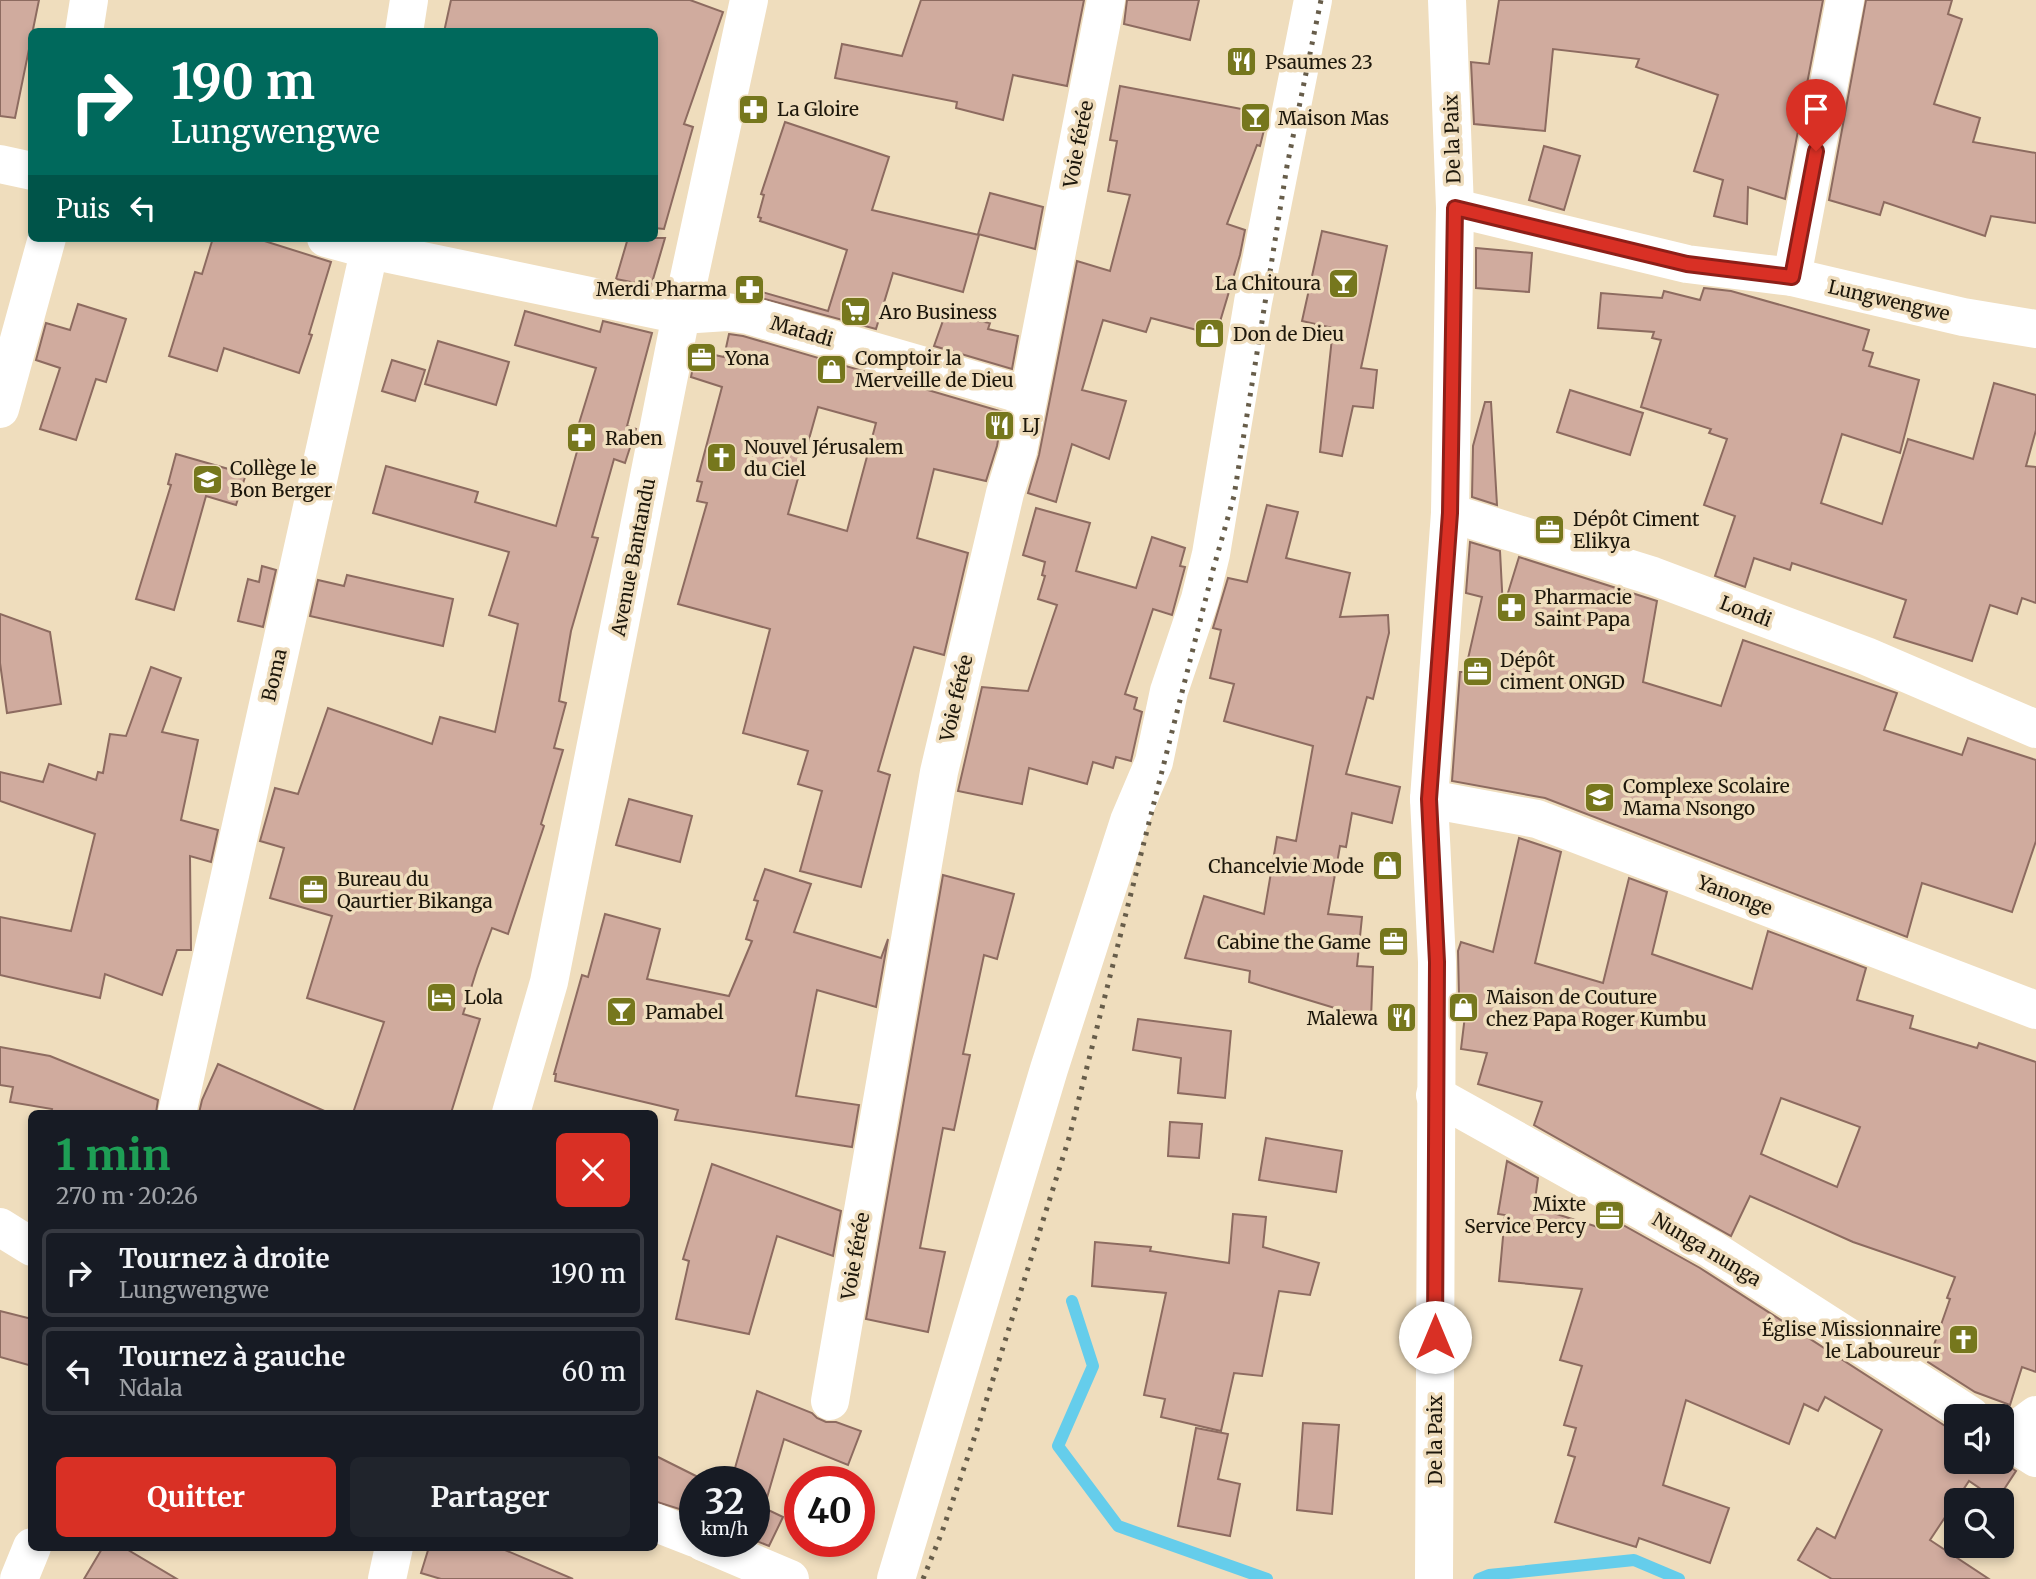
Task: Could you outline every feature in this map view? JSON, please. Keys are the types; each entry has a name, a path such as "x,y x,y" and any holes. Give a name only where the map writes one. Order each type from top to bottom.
{"street":[{"path":"85,28 89,0"},
{"path":"405,28 409,0"},
{"name":"Avenue Bantandu","path":"512,1110 549,982 681,315 749,0"},
{"name":"Voie férée","path":"830,1401 939,772 1005,493 1015,461 1106,0"},
{"path":"896,1579 1049,1069 1129,821 1154,762 1168,691 1205,577 1253,302 1313,0"},
{"name":"De la Paix","path":"1434,1579 1437,962 1429,799 1450,513 1455,208 1447,0"},
{"path":"1792,277 1845,0"},
{"path":"0,164 28,171"},
{"name":"Lungwengwe","path":"1455,208 1687,264 1792,277 1963,317 2036,329"},
{"path":"0,409 46,242"},
{"name":"Matadi","path":"371,244 681,315 727,312 748,315 1028,396"},
{"name":"Boma","path":"178,1110 371,244"},
{"name":"Londi","path":"1450,513 1653,576 1866,656 2036,729"},
{"name":"Yanonge","path":"1429,799 1537,819 2036,1010"},
{"name":"Nunga nunga","path":"1435,1095 1712,1249 1952,1404"},
{"path":"0,1227 28,1244"},
{"path":"2014,1444 2036,1415"},
{"path":"658,1524 679,1532"},
{"path":"19,1579 30,1551"},
{"path":"387,1579 393,1551"},
{"path":"738,1557 790,1579"},
{"path":"0,1575 11,1579"}],"building":[{"path":"0,0 39,0 33,28 28,28 28,54 15,118 0,116"},
{"path":"451,0 690,0 723,12 684,124 693,127 664,229 658,228 658,28 445,28"},
{"path":"921,0 1084,0 1067,86 1013,75 1003,120 956,108 957,102 835,78 842,44 902,56"},
{"path":"1127,0 1199,0 1190,40 1124,24"},
{"path":"1499,0 1823,0 1785,199 1748,187 1747,224 1714,216 1723,180 1694,171 1718,95 1636,67 1639,59 1553,49 1545,131 1474,124 1471,62 1489,64"},
{"path":"1866,0 1952,0 1948,14 1962,19 1934,104 1980,118 1973,142 2036,153 2036,223 1991,216 1985,236 1884,202 1880,215 1829,200"},
{"path":"1120,86 1268,114 1260,146 1257,145 1227,224 1245,230 1216,335 1151,318 1146,332 1103,320 1082,390 1126,401 1109,459 1072,444 1056,502 1028,493 1039,455 1077,261 1110,271 1130,195 1108,191 1117,141 1110,140"},
{"path":"785,122 889,157 872,210 979,235 963,292 893,273 876,329 739,292 741,286 828,311 847,250 760,221 761,218 758,217 764,195 761,194"},
{"path":"1544,146 1580,156 1564,210 1529,200"},
{"path":"990,193 1043,207 1035,249 978,234"},
{"path":"1322,231 1387,246 1361,368 1377,370 1373,408 1353,406 1342,456 1320,452 1333,328 1302,321"},
{"path":"658,238 665,238 651,286 616,279 627,242 658,242"},
{"path":"212,242 268,242 331,262 299,373 224,348 217,371 169,356 195,272 202,274"},
{"path":"1476,248 1532,253 1529,292 1476,288"},
{"path":"1704,288 1731,291 1869,330 1863,350 1873,353 1869,366 1919,380 1900,453 1842,434 1821,503 1882,524 1908,439 1973,459 1994,383 2036,395 2036,430 2026,466 2036,467 2036,603 2022,598 2017,614 1990,605 1972,661 1894,637 1906,600 1792,563 1790,570 1754,558 1745,587 1715,576 1735,516 1704,505 1727,439 1709,433 1711,429 1641,407 1661,340 1652,338 1654,332 1598,328 1601,293 1662,298 1664,291 1700,300"},
{"path":"78,304 126,319 106,382 96,379 76,440 40,429 60,368 36,360 46,323 70,330"},
{"path":"525,311 600,332 603,321 652,333 627,426 636,429 625,463 614,459 592,537 598,538 571,631 559,701 566,703 554,748 563,750 541,824 544,826 508,934 492,928 477,969 463,1014 480,1019 452,1110 354,1110 384,1022 307,998 332,916 270,898 284,848 260,841 275,788 298,794 328,708 432,744 440,717 495,732 518,624 489,615 509,552 373,513 386,466 478,492 475,502 556,526 578,448 572,446 596,368 515,345"},
{"path":"945,315 990,323 988,329 1018,336 1012,369 934,346"},
{"path":"729,334 743,336 1003,412 997,446 986,481 934,469 917,538 968,553 944,655 914,647 878,771 890,775 861,887 800,871 822,791 798,784 808,751 743,733 770,629 678,604 707,503 697,501 702,482 697,481 722,387 691,377 696,351 724,357","holes":["818,407 876,423 847,531 788,514"]},
{"path":"438,341 509,362 496,405 425,384"},
{"path":"392,360 425,370 415,401 382,391"},
{"path":"1570,390 1643,413 1630,455 1557,432"},
{"path":"1485,402 1491,402 1497,505 1472,497 1473,446"},
{"path":"176,454 246,474 236,505 206,496 174,610 136,599 171,485 168,484"},
{"path":"1267,505 1298,512 1286,558 1350,573 1340,617 1388,615 1389,633 1373,699 1367,697 1346,774 1400,787 1392,823 1352,813 1346,847 1340,846 1328,914 1362,917 1357,966 1373,967 1371,1019 1249,982 1250,971 1185,958 1204,896 1264,914 1277,837 1296,841 1313,746 1224,721 1234,684 1210,678 1221,630 1213,628 1228,578 1247,582"},
{"path":"1036,508 1090,523 1076,571 1136,588 1152,537 1185,548 1180,566 1185,567 1172,615 1153,609 1125,694 1137,698 1134,709 1142,712 1131,761 1116,757 1113,768 1093,762 1087,784 1029,768 1022,804 958,791 982,687 1028,691 1057,605 1038,599 1045,576 1042,575 1045,562 1023,555"},
{"path":"1470,542 1500,551 1503,609 1519,557 1657,601 1643,682 1721,706 1743,640 1897,693 1884,730 1962,755 1968,738 2036,760 2036,841 2012,912 1922,883 1907,937 1545,798 1452,781 1460,672 1465,672 1482,597 1466,593"},
{"path":"262,566 276,570 263,627 238,621 248,579 259,582"},
{"path":"347,575 453,599 443,646 310,616 318,580 344,586"},
{"path":"0,614 50,632 61,704 7,713 0,663"},
{"path":"151,667 181,678 162,732 198,740 181,820 218,830 211,862 190,856 191,950 177,950 162,995 105,974 100,998 0,975 0,917 71,931 95,834 0,801 0,772 43,782 49,764 96,780 98,772 103,773 110,734 126,736"},
{"path":"629,799 692,816 680,862 616,845"},
{"path":"1519,838 1561,852 1535,963 1603,983 1629,878 1667,892 1652,954 1752,989 1768,931 1866,968 1857,1000 1913,1016 1910,1028 1977,1048 1979,1043 2036,1062 2036,1372 2022,1367 2010,1404 2007,1404 1975,1392 1928,1362 1955,1277 1853,1242 1750,1196 1731,1236 1534,1125 1542,1102 1478,1084 1487,1053 1461,1049 1467,999 1459,997 1458,951 1461,942 1493,952","holes":["1781,1098 1860,1127 1837,1187 1761,1154"]},
{"path":"765,869 811,884 794,932 881,958 888,939 876,1007 817,990 796,1096 859,1105 852,1147 675,1120 678,1110 555,1081 554,1074 582,975 588,977 605,914 660,929 647,979 729,996 752,941 746,939 758,901 754,900"},
{"path":"943,875 1014,894 997,959 984,955 963,1054 970,1055 954,1130 943,1128 920,1248 945,1252 928,1332 866,1319"},
{"path":"1138,1019 1231,1031 1225,1098 1178,1093 1181,1058 1133,1050"},
{"path":"0,1047 50,1056 158,1100 156,1110 52,1110 10,1102 13,1087 0,1085"},
{"path":"218,1064 322,1110 200,1110"},
{"path":"1170,1122 1202,1124 1199,1158 1168,1156"},
{"path":"1266,1138 1342,1151 1336,1192 1259,1180"},
{"path":"1507,1161 1538,1178 1534,1207 1601,1228 1605,1215 1700,1268 1944,1425 1944,1474 2014,1474 2014,1470 2016,1471 2005,1488 1979,1488 1969,1481 1964,1488 1944,1488 1944,1519 1930,1540 1944,1549 1944,1558 1957,1558 1989,1579 1832,1579 1798,1560 1817,1528 1835,1538 1882,1430 1825,1397 1818,1411 1804,1404 1789,1444 1686,1400 1663,1485 1729,1508 1710,1563 1639,1538 1636,1547 1555,1522 1575,1457 1568,1455 1576,1428 1564,1425 1582,1366 1560,1360 1582,1289 1499,1281 1505,1215 1498,1214"},
{"path":"712,1164 841,1211 833,1256 777,1236 749,1334 676,1319 689,1261 683,1259"},
{"path":"1233,1214 1266,1217 1263,1247 1319,1263 1310,1295 1279,1291 1262,1376 1234,1373 1221,1431 1161,1417 1165,1399 1144,1395 1166,1293 1092,1286 1095,1242 1151,1247 1150,1251 1229,1263"},
{"path":"0,1311 28,1318 28,1365 0,1357"},
{"path":"757,1391 812,1413 826,1422 836,1422 861,1431 848,1465 784,1439 770,1487 770,1466 736,1466"},
{"path":"1303,1423 1339,1425 1332,1514 1297,1510"},
{"path":"1196,1428 1228,1434 1218,1479 1240,1484 1230,1536 1178,1526"},
{"path":"658,1457 679,1468 679,1509 658,1502"},
{"path":"770,1511 783,1517 770,1544"},
{"path":"101,1551 130,1551 177,1579 84,1579"},
{"path":"428,1551 507,1551 573,1579 441,1579 421,1573"}],"waterway":[{"path":"1072,1301 1093,1366 1058,1446 1118,1526 1267,1579"},
{"path":"1479,1579 1489,1575 1634,1560 1679,1579"}],"railway":[{"path":"923,1579 977,1430 1069,1138 1234,496 1287,166 1321,0"}],"place":[{"name":"Psaumes 23","path":"1242,62"},
{"name":"La Gloire","path":"754,109"},
{"name":"Maison Mas","path":"1255,118"},
{"name":"La Chitoura","path":"1344,283"},
{"name":"Merdi Pharma","path":"750,289"},
{"name":"Aro Business","path":"856,312"},
{"name":"Don de Dieu","path":"1210,334"},
{"name":"Yona","path":"702,358"},
{"name":"Comptoir la Merveille de Dieu","path":"832,369"},
{"name":"LJ","path":"999,425"},
{"name":"Raben","path":"582,438"},
{"name":"Nouvel Jérusalem du Ciel","path":"721,458"},
{"name":"Collège le Bon Berger","path":"207,479"},
{"name":"Dépôt Ciment Elikya","path":"1550,530"},
{"name":"Pharmacie Saint Papa","path":"1511,608"},
{"name":"Dépôt ciment ONGD","path":"1477,671"},
{"name":"Complexe Scolaire Mama Nsongo","path":"1600,797"},
{"name":"Chancelvie Mode","path":"1387,866"},
{"name":"Bureau du Qaurtier Bikanga","path":"314,890"},
{"name":"Cabine the Game","path":"1394,942"},
{"name":"Lola","path":"441,997"},
{"name":"Maison de Couture chez Papa Roger Kumbu","path":"1463,1008"},
{"name":"Pamabel","path":"622,1012"},
{"name":"Malewa","path":"1401,1018"},
{"name":"Mixte Service Percy","path":"1609,1215"},
{"name":"Église Missionnaire le Laboureur","path":"1964,1340"}],"route":[{"path":"1435,1337 1437,962 1429,799 1450,513 1455,208 1687,264 1792,277 1816,151"}]}
